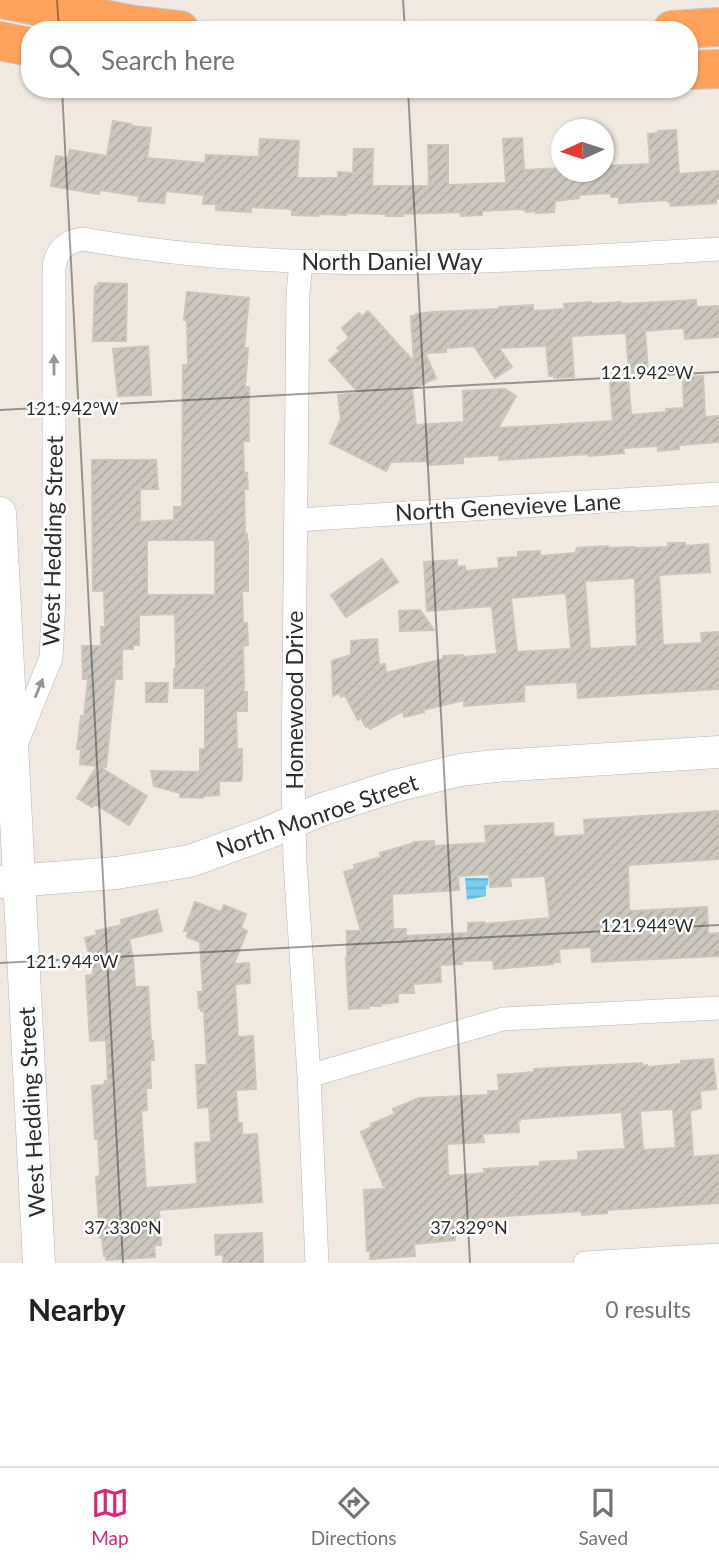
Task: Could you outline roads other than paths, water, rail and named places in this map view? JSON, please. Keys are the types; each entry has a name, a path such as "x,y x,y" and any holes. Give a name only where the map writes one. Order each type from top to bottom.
{"highway":[{"path":"6,0 115,21"},
{"path":"698,28 719,27"},
{"path":"698,70 719,69"}],"main road":[{"name":"West Hedding Street","path":"0,513 10,881 39,1263"},
{"name":"North Monroe Street","path":"10,881 116,873 190,861 323,809 395,786 460,770 719,752"}],"street":[{"name":"North Daniel Way","path":"66,244 83,239 197,255 302,262 485,262 719,249"},
{"name":"West Hedding Street","path":"6,739 51,658 54,584 54,269 57,254 66,244"},
{"name":"Homewood Drive","path":"302,262 298,293 293,779 317,1263"},
{"name":"North Genevieve Lane","path":"296,520 719,494"},
{"path":"309,1076 503,1019 719,1007"},
{"path":"585,1263 719,1255"}],"water":[{"path":"465,878 488,878 486,896 467,900"}]}
